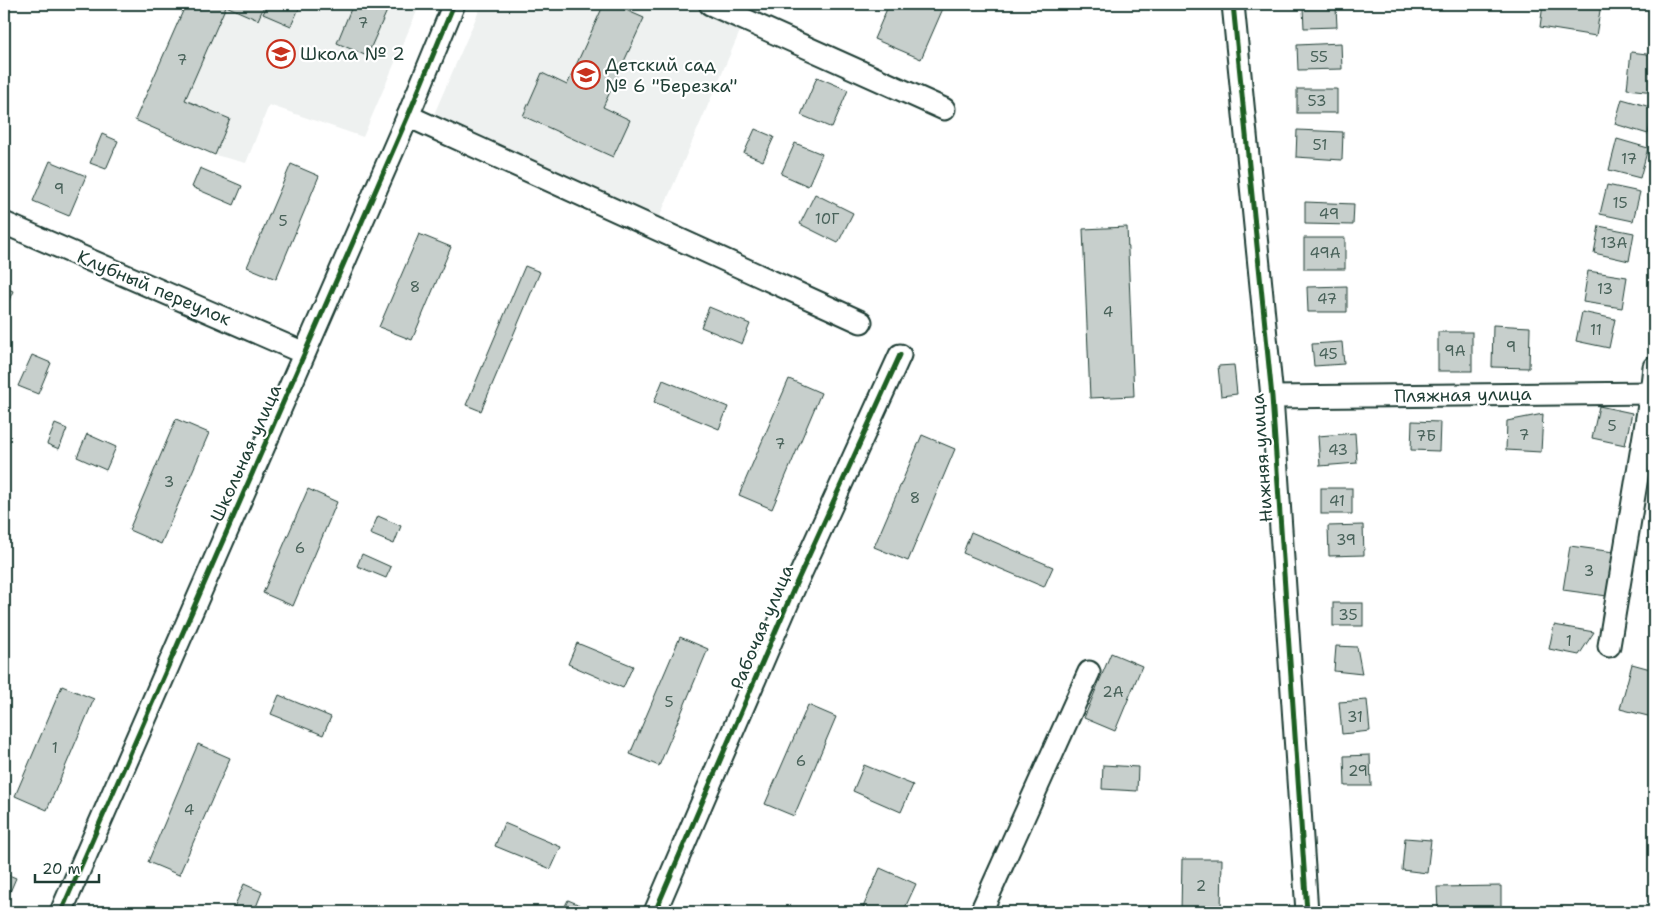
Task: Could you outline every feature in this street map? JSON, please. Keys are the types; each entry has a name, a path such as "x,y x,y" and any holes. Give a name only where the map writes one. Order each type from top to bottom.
{"street":[{"name":"Школьная улица","path":"61,912 408,116 454,4"},
{"path":"710,4 944,108"},
{"name":"Нижняя улица","path":"1233,4 1272,397 1307,912"},
{"path":"408,116 861,322"},
{"name":"Клубный переулок","path":"4,223 304,353"},
{"name":"Рабочая улица","path":"655,912 795,586 900,355"},
{"path":"1609,646 1653,393 1654,368"},
{"name":"Пляжная улица","path":"1272,397 1653,393"},
{"path":"981,912 1089,672"}],"shaded area":[{"name":"Школа № 2","path":"186,4 420,4 363,137 269,105 246,163 215,155 212,152 135,120"},
{"name":"Детский сад № 6 \"Березка\"","path":"482,4 681,4 741,29 659,218 431,121"}],"building":[{"path":"186,4 265,4 258,20 226,6 185,100 230,119 215,155 135,120"},
{"path":"268,4 301,4 291,26 263,14"},
{"path":"353,4 390,4 367,56 337,43"},
{"path":"604,4 612,4 644,18 603,107 630,120 613,157 523,116 542,73 567,85"},
{"path":"889,4 945,4 921,59 874,39"},
{"path":"1543,4 1601,4 1596,36 1540,27"},
{"path":"1336,7 1337,27 1304,28 1303,8"},
{"path":"1341,43 1342,69 1298,70 1297,45"},
{"path":"1631,52 1654,55 1654,92 1627,89"},
{"path":"817,77 848,90 832,128 801,115"},
{"path":"1297,89 1337,89 1337,113 1297,113"},
{"path":"1622,99 1654,108 1648,134 1615,124"},
{"path":"755,129 774,137 763,161 744,153"},
{"path":"1297,130 1343,132 1342,160 1296,157"},
{"path":"102,134 118,141 106,169 90,163"},
{"path":"1617,139 1648,148 1640,178 1609,170"},
{"path":"795,143 822,154 808,186 781,174"},
{"path":"50,161 86,176 69,216 33,201"},
{"path":"291,164 319,176 276,279 247,267"},
{"path":"200,168 242,186 234,205 192,187"},
{"path":"1607,185 1640,192 1633,221 1600,214"},
{"path":"815,194 853,213 838,243 800,224"},
{"path":"1305,202 1354,204 1353,225 1305,224"},
{"path":"1599,226 1634,233 1629,261 1594,253"},
{"path":"1127,227 1134,396 1090,398 1083,229"},
{"path":"419,234 451,247 412,340 379,327"},
{"path":"1304,238 1345,238 1345,269 1304,269"},
{"path":"525,266 540,272 481,411 466,405"},
{"path":"1588,271 1627,277 1622,308 1583,302"},
{"path":"1347,286 1347,312 1308,312 1307,287"},
{"path":"4,287 13,291 6,307 4,306"},
{"path":"709,307 750,324 742,344 701,327"},
{"path":"1582,312 1615,319 1609,348 1576,341"},
{"path":"1493,325 1530,327 1529,368 1492,367"},
{"path":"1438,332 1472,332 1472,371 1438,371"},
{"path":"1342,342 1344,364 1314,366 1312,344"},
{"path":"32,355 51,363 38,394 18,386"},
{"path":"1234,365 1237,394 1221,396 1218,366"},
{"path":"789,379 821,393 772,509 739,495"},
{"path":"663,380 728,407 719,429 654,402"},
{"path":"1599,406 1632,413 1625,445 1592,438"},
{"path":"1543,414 1541,452 1506,450 1507,421"},
{"path":"176,419 209,433 161,544 129,530"},
{"path":"1412,421 1440,422 1439,451 1411,450"},
{"path":"55,424 67,429 59,449 47,444"},
{"path":"1355,433 1357,463 1320,466 1318,436"},
{"path":"87,434 116,447 106,470 77,457"},
{"path":"922,435 955,449 908,561 874,547"},
{"path":"1321,488 1352,488 1352,514 1321,514"},
{"path":"308,489 337,502 293,606 263,593"},
{"path":"1654,511 1654,547 1652,547"},
{"path":"378,516 401,526 394,544 370,534"},
{"path":"1363,525 1364,555 1329,556 1328,526"},
{"path":"971,532 1053,567 1044,587 963,553"},
{"path":"1570,546 1614,552 1607,596 1563,590"},
{"path":"362,554 391,567 386,578 357,566"},
{"path":"1648,568 1654,568 1654,597 1649,597"},
{"path":"1333,603 1363,603 1363,626 1333,626"},
{"path":"1554,625 1594,632 1579,655 1549,649"},
{"path":"680,637 708,649 659,766 630,754"},
{"path":"577,643 633,666 623,688 568,664"},
{"path":"1336,646 1357,647 1362,674 1334,671"},
{"path":"1111,653 1142,666 1115,731 1084,718"},
{"path":"1632,664 1654,670 1654,709 1652,717 1620,709"},
{"path":"62,686 94,699 47,810 15,796"},
{"path":"279,695 331,717 323,735 271,714"},
{"path":"1367,700 1370,731 1342,734 1339,702"},
{"path":"808,705 836,717 794,816 765,804"},
{"path":"198,744 230,758 179,875 148,862"},
{"path":"1370,755 1371,786 1345,786 1344,756"},
{"path":"864,765 913,785 901,812 853,791"},
{"path":"1103,765 1138,767 1137,791 1102,789"},
{"path":"504,823 561,847 551,869 495,846"},
{"path":"1405,838 1431,840 1427,873 1402,870"},
{"path":"1182,859 1222,859 1221,912 1181,912"},
{"path":"880,868 916,884 903,912 861,912"},
{"path":"4,873 16,878 4,906"},
{"path":"244,884 262,892 254,912 232,912"},
{"path":"1501,886 1501,912 1438,912 1437,887"},
{"path":"568,900 597,912 562,912"},
{"path":"725,906 739,912 723,912"}],"cycle path":[{"path":"61,912 408,116 454,4"},
{"path":"1233,4 1272,397 1307,912"},
{"path":"655,912 795,586 900,355"}],"place":[{"name":"Школа № 2","path":"281,54"},
{"name":"Детский сад № 6 \"Березка\"","path":"586,75"}]}
